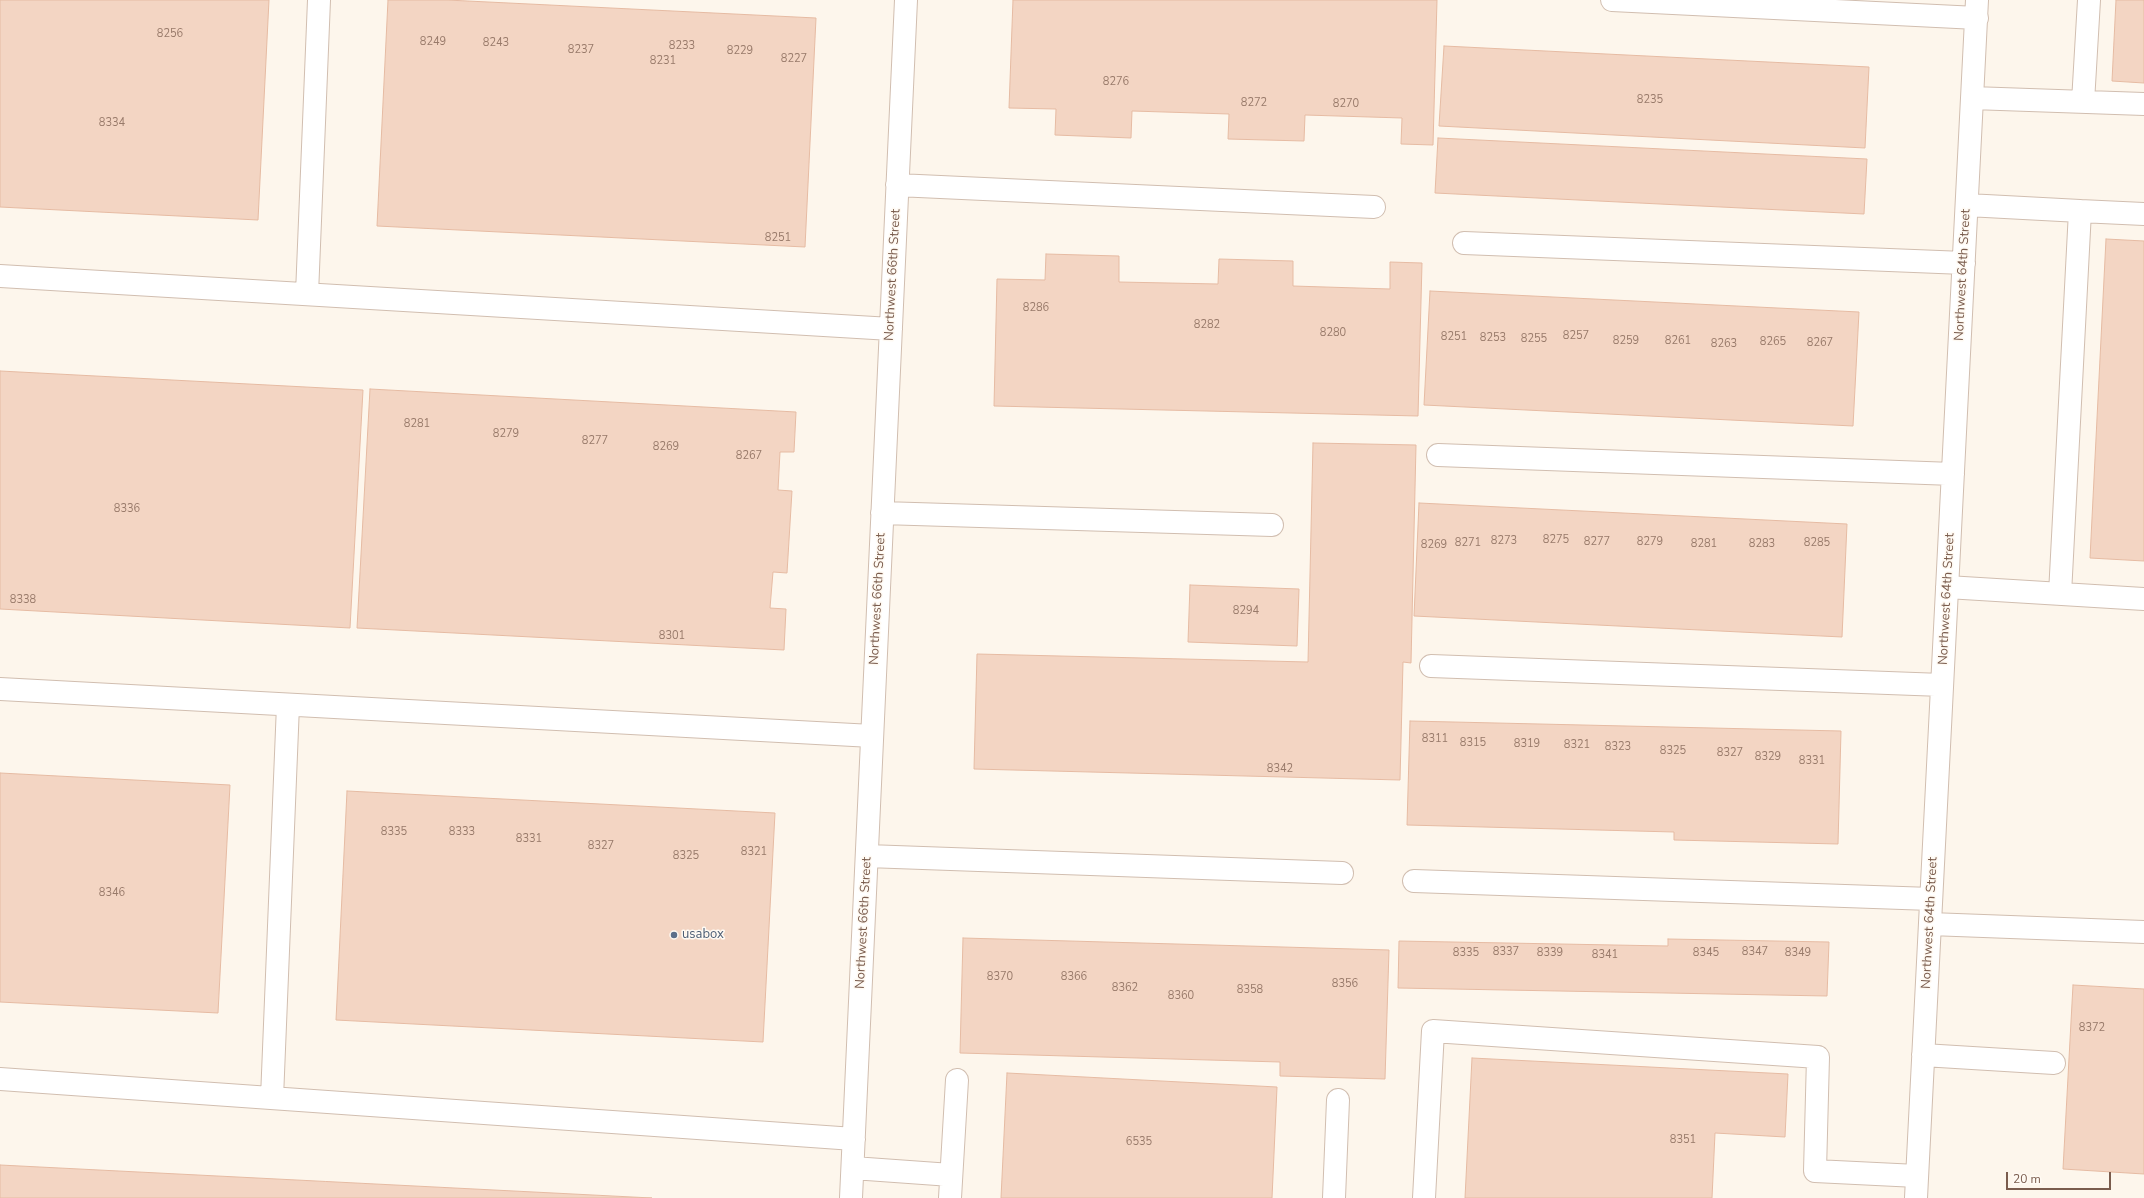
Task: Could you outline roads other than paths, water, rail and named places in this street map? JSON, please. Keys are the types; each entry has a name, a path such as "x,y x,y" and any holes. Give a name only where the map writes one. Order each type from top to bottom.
{"street":[{"path":"307,294 319,0"},
{"name":"Northwest 66th Street","path":"851,1198 906,0"},
{"path":"1612,0 1977,9"},
{"path":"2083,102 2088,0"},
{"name":"Northwest 64th Street","path":"1916,1198 1977,9"},
{"path":"1972,98 2144,104"},
{"path":"897,185 1374,207"},
{"path":"1967,205 2144,214"},
{"path":"2060,594 2080,211"},
{"path":"1464,243 1964,263"},
{"path":"0,276 891,329"},
{"path":"1438,455 1953,474"},
{"path":"882,513 1272,525"},
{"path":"1947,587 2144,599"},
{"path":"1431,666 1942,685"},
{"path":"0,689 872,736"},
{"path":"272,1098 288,705"},
{"path":"867,856 1342,872"},
{"path":"1414,881 1931,899"},
{"path":"1930,924 2144,932"},
{"path":"1424,1198 1433,1031 1818,1057 1815,1171 1917,1176"},
{"path":"1923,1055 2054,1063"},
{"path":"0,1079 854,1139"},
{"path":"950,1198 957,1080"},
{"path":"1334,1198 1338,1100"},
{"path":"853,1168 951,1175"}],"place":[{"name":"usabox","path":"674,935"}]}
